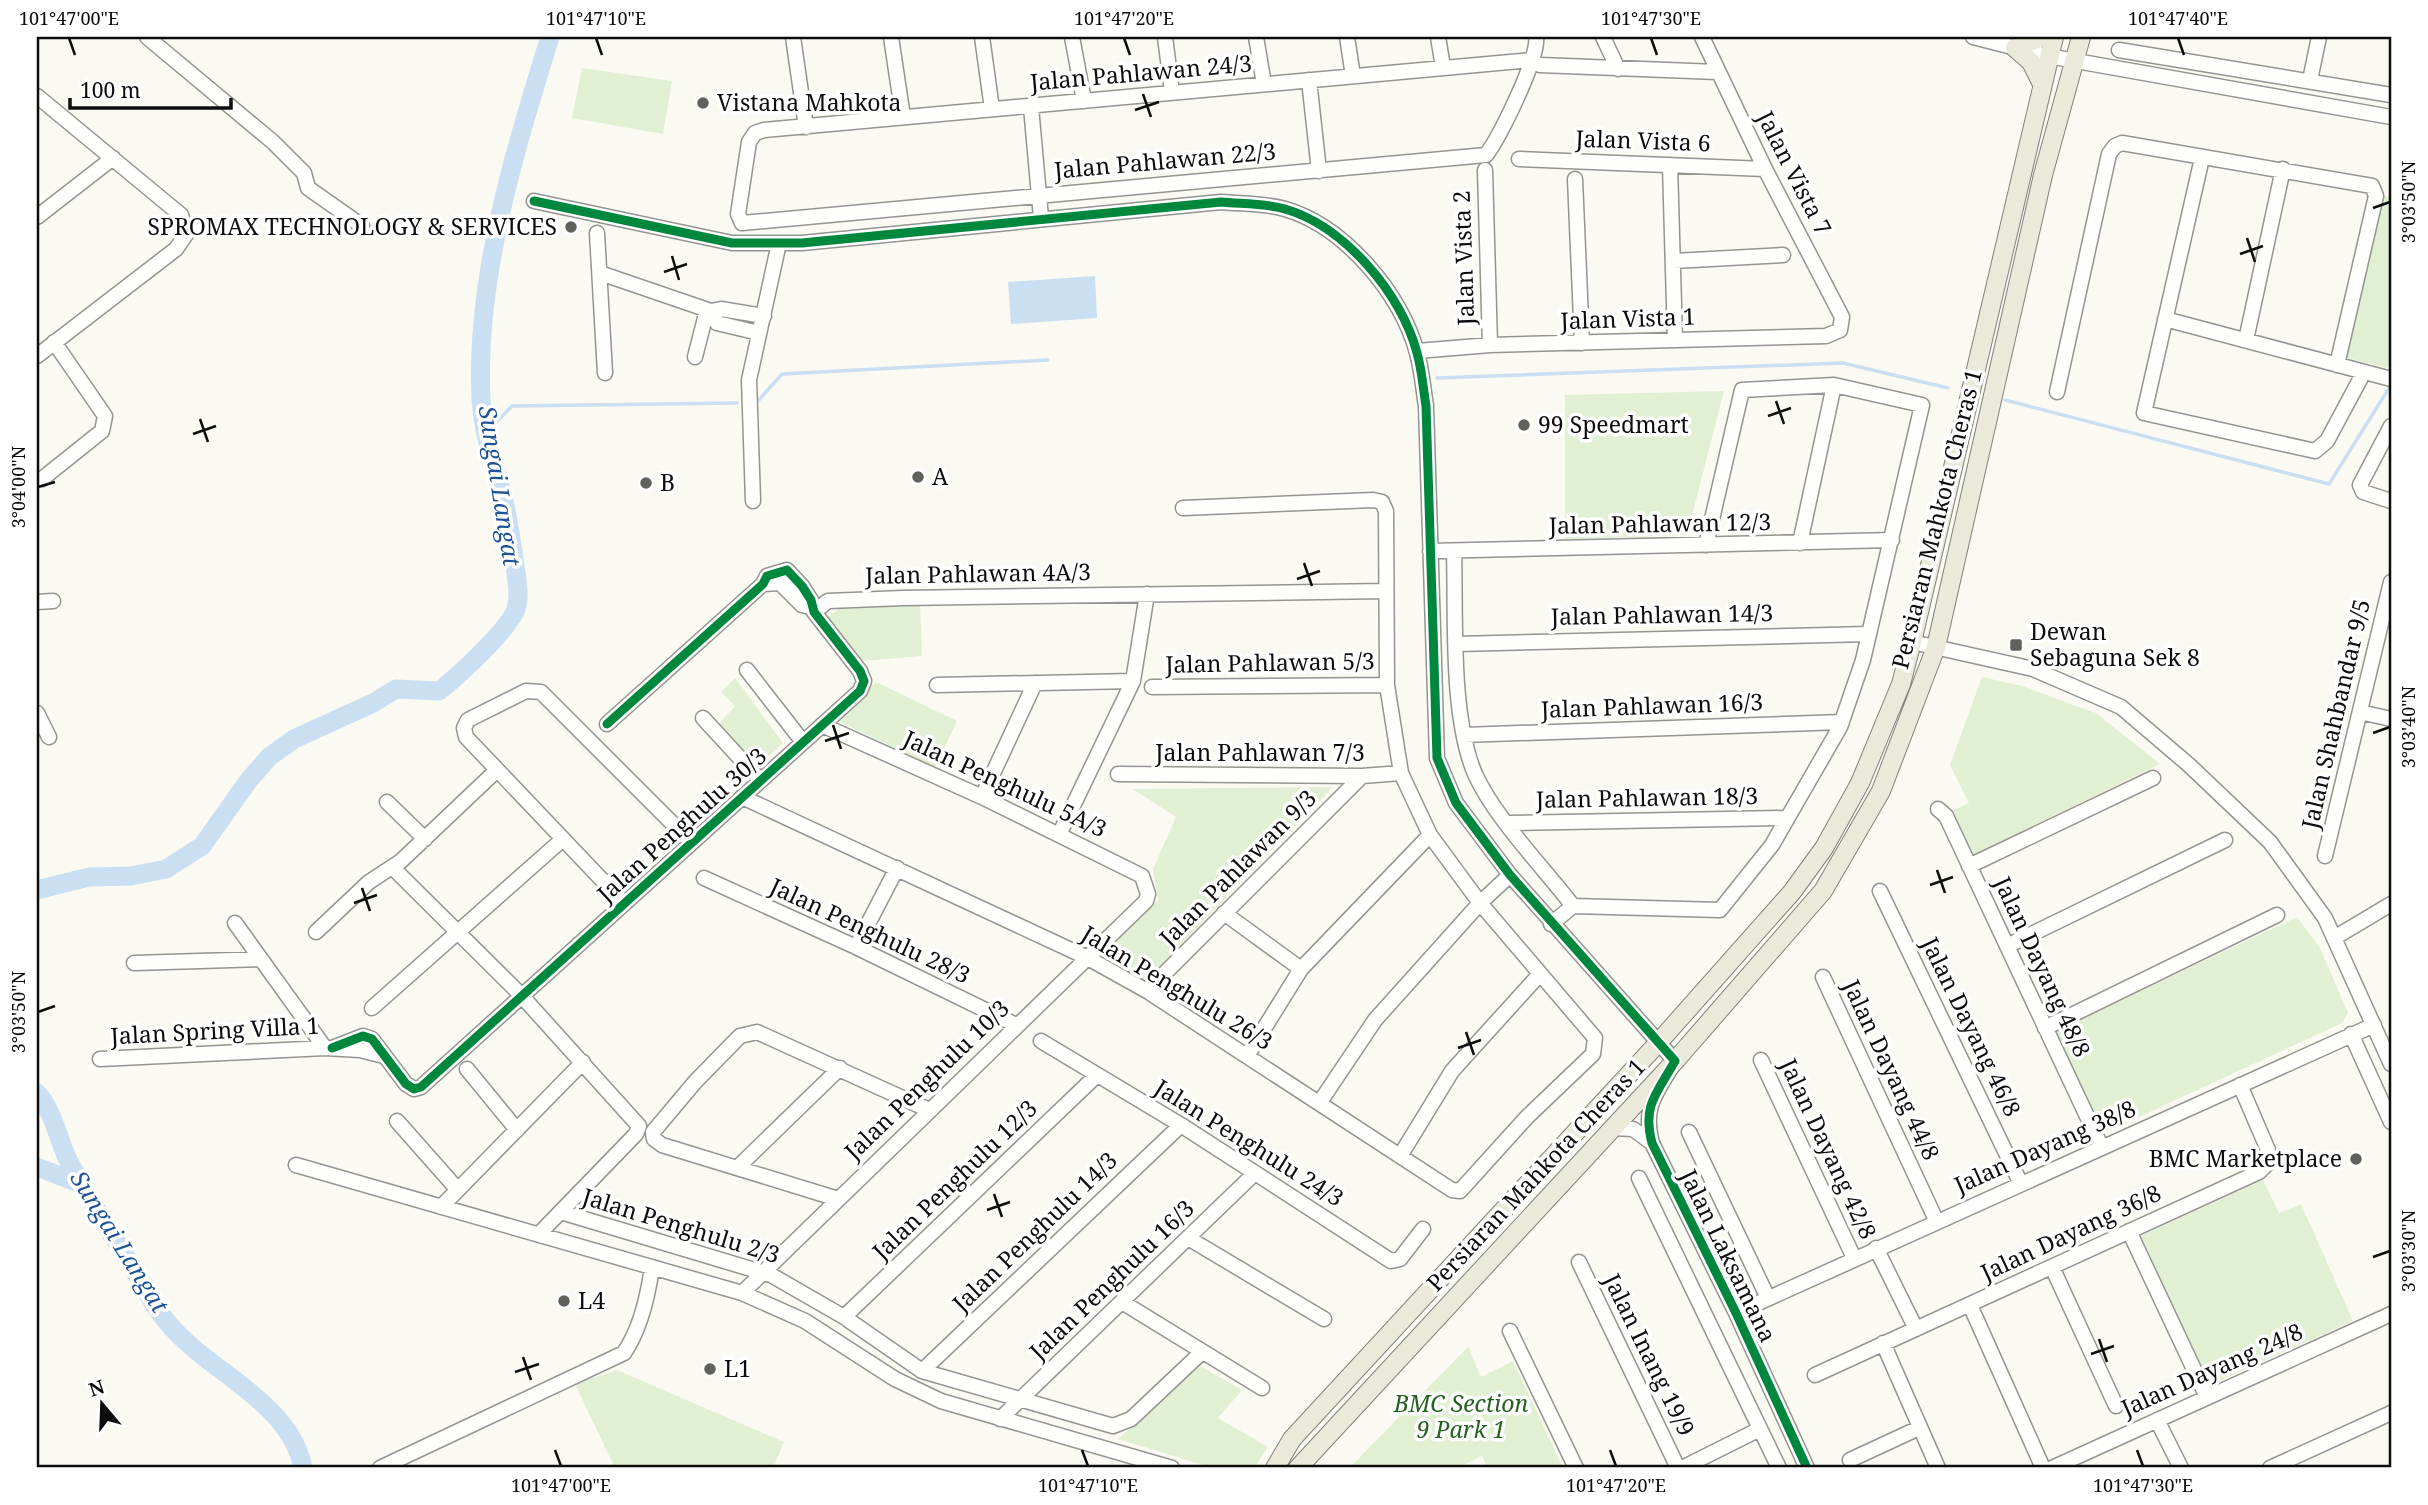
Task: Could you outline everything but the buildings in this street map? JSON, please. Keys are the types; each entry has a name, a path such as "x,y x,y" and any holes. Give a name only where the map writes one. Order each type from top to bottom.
{"main road":[{"path":"2042,37 2015,48 2031,62 2042,84"},
{"name":"Persiaran Mahkota Cheras 1","path":"1275,1468 1293,1438 1657,1043 1793,891 1824,848 1860,783 1901,684 1912,642 2054,37"},
{"name":"Persiaran Mahkota Cheras 1","path":"1298,1468 1675,1061 1823,891 1881,791 1936,646 2043,175 2081,37"}],"street":[{"path":"147,37 242,115 298,166 307,178 308,188 362,226"},
{"path":"793,37 806,127"},
{"path":"891,37 903,117"},
{"path":"982,37 992,109"},
{"path":"1072,37 1084,101"},
{"path":"1165,37 1172,93"},
{"path":"1256,37 1264,84"},
{"path":"1346,37 1353,76"},
{"path":"1438,37 1443,67"},
{"path":"1536,37 1536,62"},
{"path":"1603,37 1618,69"},
{"name":"Jalan Vista 7","path":"1702,37 1765,169 1842,317 1840,330"},
{"path":"1973,37 2074,61 2391,117"},
{"path":"2310,80 2319,37"},
{"path":"2119,50 2391,95"},
{"name":"Jalan Pahlawan 24/3","path":"742,223 738,214 749,142 755,133 1443,67 1536,62 1618,69 1717,72"},
{"name":"Jalan Pahlawan 22/3","path":"742,223 1486,155 1497,140 1536,62"},
{"path":"1309,80 1319,171"},
{"path":"37,96 181,215 187,233 176,248 37,356"},
{"path":"1031,107 1041,218"},
{"path":"2057,392 2109,155 2115,146 2128,144 2370,184 2376,196 2337,365"},
{"path":"37,217 113,158"},
{"path":"2202,158 2144,413 2315,451 2327,441 2364,372"},
{"name":"Jalan Vista 6","path":"1519,159 1765,169"},
{"path":"1670,165 1675,340"},
{"path":"2246,340 2283,169"},
{"name":"Jalan Vista 2","path":"1485,170 1490,345"},
{"path":"1575,179 1582,343"},
{"path":"534,201 732,243 779,243 1221,202 1284,209 1310,218 1363,258 1401,314 1417,351 1426,406 1437,758 1456,803 1551,924 1675,1061"},
{"path":"597,233 605,373"},
{"path":"753,501 748,396 779,243"},
{"path":"1674,261 1783,255"},
{"path":"600,273 709,310 721,309 764,316"},
{"path":"709,310 717,323 759,334"},
{"path":"695,358 709,310"},
{"path":"2165,319 2391,379"},
{"name":"Jalan Vista 1","path":"1417,351 1490,345 1826,336 1840,330"},
{"path":"42,479 102,431 105,416 54,342"},
{"path":"1800,543 1834,385"},
{"path":"1551,924 1573,906 1720,910 1772,845 1842,722 1863,660 1923,405 1834,385 1742,390 1706,545"},
{"path":"2391,426 2360,485 2363,492 2391,501"},
{"path":"1183,508 1382,502 1386,511 1387,685 1401,773 1430,835 1480,903 1539,975 1452,1071 1400,1156"},
{"name":"Jalan Pahlawan 12/3","path":"1430,551 1892,540"},
{"path":"1454,552 1464,735 1476,776 1495,808 1573,906"},
{"name":"Jalan Shahbandar 9/5","path":"2325,856 2391,582"},
{"path":"607,724 763,584 780,583 802,605 812,610"},
{"name":"Jalan Pahlawan 4A/3","path":"812,610 828,601 1147,593 1385,591"},
{"path":"1059,835 1133,681 1147,593"},
{"path":"37,601 53,601"},
{"name":"Jalan Penghulu 30/3","path":"414,1089 421,1087 520,994 860,691 864,681 860,671 812,610"},
{"name":"Jalan Pahlawan 14/3","path":"1457,644 1868,634"},
{"path":"1912,642 2033,669 2121,708 2237,808 2270,842 2325,918 2391,1064"},
{"path":"747,670 803,742"},
{"path":"937,685 1133,681"},
{"path":"982,797 1035,683"},
{"name":"Jalan Pahlawan 5/3","path":"1152,687 1387,685"},
{"path":"623,902 466,737 464,728 468,720 534,690 541,692 691,842"},
{"path":"2360,712 2391,719"},
{"path":"37,713 49,737"},
{"path":"703,718 761,780"},
{"name":"Jalan Pahlawan 16/3","path":"1464,735 1842,722"},
{"name":"Jalan Penghulu 5A/3","path":"822,725 982,797 1142,876 1148,894 1146,901"},
{"path":"316,932 369,882 393,868 496,771"},
{"name":"Jalan Pahlawan 7/3","path":"1118,774 1362,776 1401,773"},
{"name":"Jalan Pahlawan 9/3","path":"1147,991 1362,776"},
{"path":"1969,866 2153,778"},
{"name":"Jalan Penghulu 26/3","path":"742,797 1086,957 1147,991 1452,1190 1460,1191 1527,1117 1593,1054 1595,1038 1539,975"},
{"path":"387,802 425,839"},
{"name":"Jalan Dayang 48/8","path":"1938,809 1946,816 2101,1146"},
{"name":"Jalan Pahlawan 18/3","path":"1508,823 1786,818"},
{"path":"1247,1055 1301,969 1430,835"},
{"path":"372,1008 563,839"},
{"path":"2007,946 2225,840"},
{"path":"393,868 520,994 639,1126 636,1134 539,1234"},
{"path":"856,947 897,868"},
{"path":"1320,1102 1375,1020 1480,903 1510,875"},
{"name":"Jalan Penghulu 28/3","path":"705,878 856,947 1016,1026"},
{"name":"Jalan Dayang 46/8","path":"1880,891 2020,1182"},
{"name":"Jalan Penghulu 10/3","path":"742,1293 833,1198 1146,901"},
{"path":"2334,938 2391,904"},
{"path":"1224,913 1301,969"},
{"path":"2045,1028 2277,915"},
{"path":"235,923 329,1048"},
{"path":"134,963 261,959"},
{"name":"Jalan Dayang 44/8","path":"1823,977 1936,1220"},
{"name":"Jalan Dayang 38/8","path":"1736,1313 1936,1220 2374,1024"},
{"path":"833,1198 662,1145 654,1139 656,1126 740,1036 757,1032 927,1109"},
{"path":"2351,1034 2391,1122"},
{"name":"Jalan Spring Villa 1","path":"100,1059 329,1048 363,1036 372,1039 414,1089"},
{"name":"Jalan Penghulu 24/3","path":"1041,1041 1181,1125 1391,1261 1400,1259 1423,1229"},
{"name":"Jalan Dayang 42/8","path":"1761,1060 1854,1258"},
{"name":"Jalan Laksamana","path":"1675,1061 1648,1109 1647,1122 1652,1143 1736,1313 1807,1468"},
{"path":"441,1206 583,1062"},
{"path":"738,1167 840,1068"},
{"path":"467,1069 517,1130"},
{"name":"Jalan Penghulu 12/3","path":"844,1317 1097,1075"},
{"name":"Jalan Dayang 36/8","path":"1815,1375 2259,1172 2267,1163 2268,1150 2240,1085"},
{"path":"397,1121 458,1190"},
{"name":"Jalan Penghulu 14/3","path":"922,1371 1181,1125"},
{"path":"1612,1128 1633,1129 1652,1143"},
{"path":"1689,1132 1768,1298"},
{"path":"296,1165 742,1293 805,1321 895,1379 941,1401 1117,1461 1172,1468"},
{"name":"Jalan Penghulu 16/3","path":"1000,1419 1255,1172"},
{"path":"1639,1178 1779,1468"},
{"name":"Jalan Penghulu 2/3","path":"561,1212 762,1272 844,1317 922,1371 1114,1426 1130,1419 1202,1352"},
{"path":"2129,1231 2207,1397"},
{"path":"1188,1238 1324,1319"},
{"path":"1876,1248 1916,1329"},
{"name":"Jalan Inang 19/9","path":"1580,1262 1680,1468"},
{"path":"380,1468 624,1353 632,1341 648,1294 652,1267"},
{"path":"2052,1267 2116,1406"},
{"path":"1122,1301 1262,1388"},
{"path":"1970,1305 2043,1468"},
{"name":"Jalan Dayang 24/8","path":"2052,1468 2391,1314"},
{"path":"1510,1331 1576,1468"},
{"path":"1883,1343 1938,1468"},
{"path":"2270,1468 2391,1413"},
{"path":"2157,1420 2181,1468"},
{"path":"1850,1460 1920,1427"},
{"path":"1680,1468 1759,1429"}],"green space":[{"path":"582,68 672,81 663,134 572,118"},
{"path":"2380,195 2391,197 2391,361 2387,368 2344,357"},
{"path":"1724,391 1687,535 1565,539 1565,395"},
{"path":"920,603 922,656 862,661 828,617 840,608"},
{"path":"1982,677 2022,686 2096,713 2160,764 1971,856 1949,812 1969,803 1950,765"},
{"path":"735,678 783,743 757,767 717,726 735,706 721,692"},
{"path":"876,682 957,721 935,767 836,720"},
{"path":"1333,787 1144,982 1101,954 1158,900 1153,869 1176,817 1133,789"},
{"path":"2297,917 2320,948 2348,1013 2342,1023 2102,1134 2056,1031"},
{"path":"2263,1180 2279,1213 2301,1204 2353,1321 2210,1385 2141,1236"},
{"name":"BMC Section 9 Park 1","path":"1468,1347 1481,1377 1513,1361 1563,1468 1488,1468 1482,1456 1457,1468 1354,1468 1353,1464"},
{"path":"1200,1366 1242,1390 1218,1418 1268,1447 1254,1468 1213,1468 1118,1439"},
{"path":"617,1370 784,1442 773,1468 615,1468 575,1384"}],"water":[{"path":"1095,276 1097,318 1011,324 1008,282"}],"waterway":[{"name":"Sungai Langat","path":"37,890 89,877 131,876 166,869 202,846 249,780 269,757 294,739 373,703 396,689 439,691 483,651 513,615 518,600 517,582 503,497 484,424 481,354 484,308 500,215 550,37"},
{"path":"758,401 782,374 1048,360"},
{"path":"1437,378 1843,363 1948,388"},
{"path":"2005,400 2329,484 2391,385"},
{"path":"485,434 512,406 737,403"},
{"name":"Sungai Langat","path":"37,1093 47,1108 75,1173 158,1309 185,1341 246,1389 282,1424 295,1445 303,1468"},
{"path":"37,1167 81,1184"}],"cycle path":[{"path":"534,201 732,243 802,243 1221,202 1285,209 1328,230 1349,246 1368,265 1398,308 1417,353 1421,372 1426,406 1437,758 1456,803 1510,875 1675,1061 1657,1091 1650,1109 1649,1130 1652,1143 1736,1313 1807,1468"},
{"path":"332,1048 363,1036 372,1039 406,1084 414,1089 421,1087 860,691 864,681 860,671 814,612 811,600 802,586 787,570 767,576 763,584 607,724"}],"place":[{"name":"Vistana Mahkota","path":"703,103"},
{"name":"SPROMAX TECHNOLOGY & SERVICES","path":"571,227"},
{"name":"99 Speedmart","path":"1524,425"},
{"name":"A","path":"918,477"},
{"name":"B","path":"646,483"},
{"name":"Dewan Sebaguna Sek 8","path":"2016,645"},
{"name":"BMC Marketplace","path":"2356,1159"},
{"name":"L4","path":"564,1301"},
{"name":"L1","path":"710,1369"}]}
